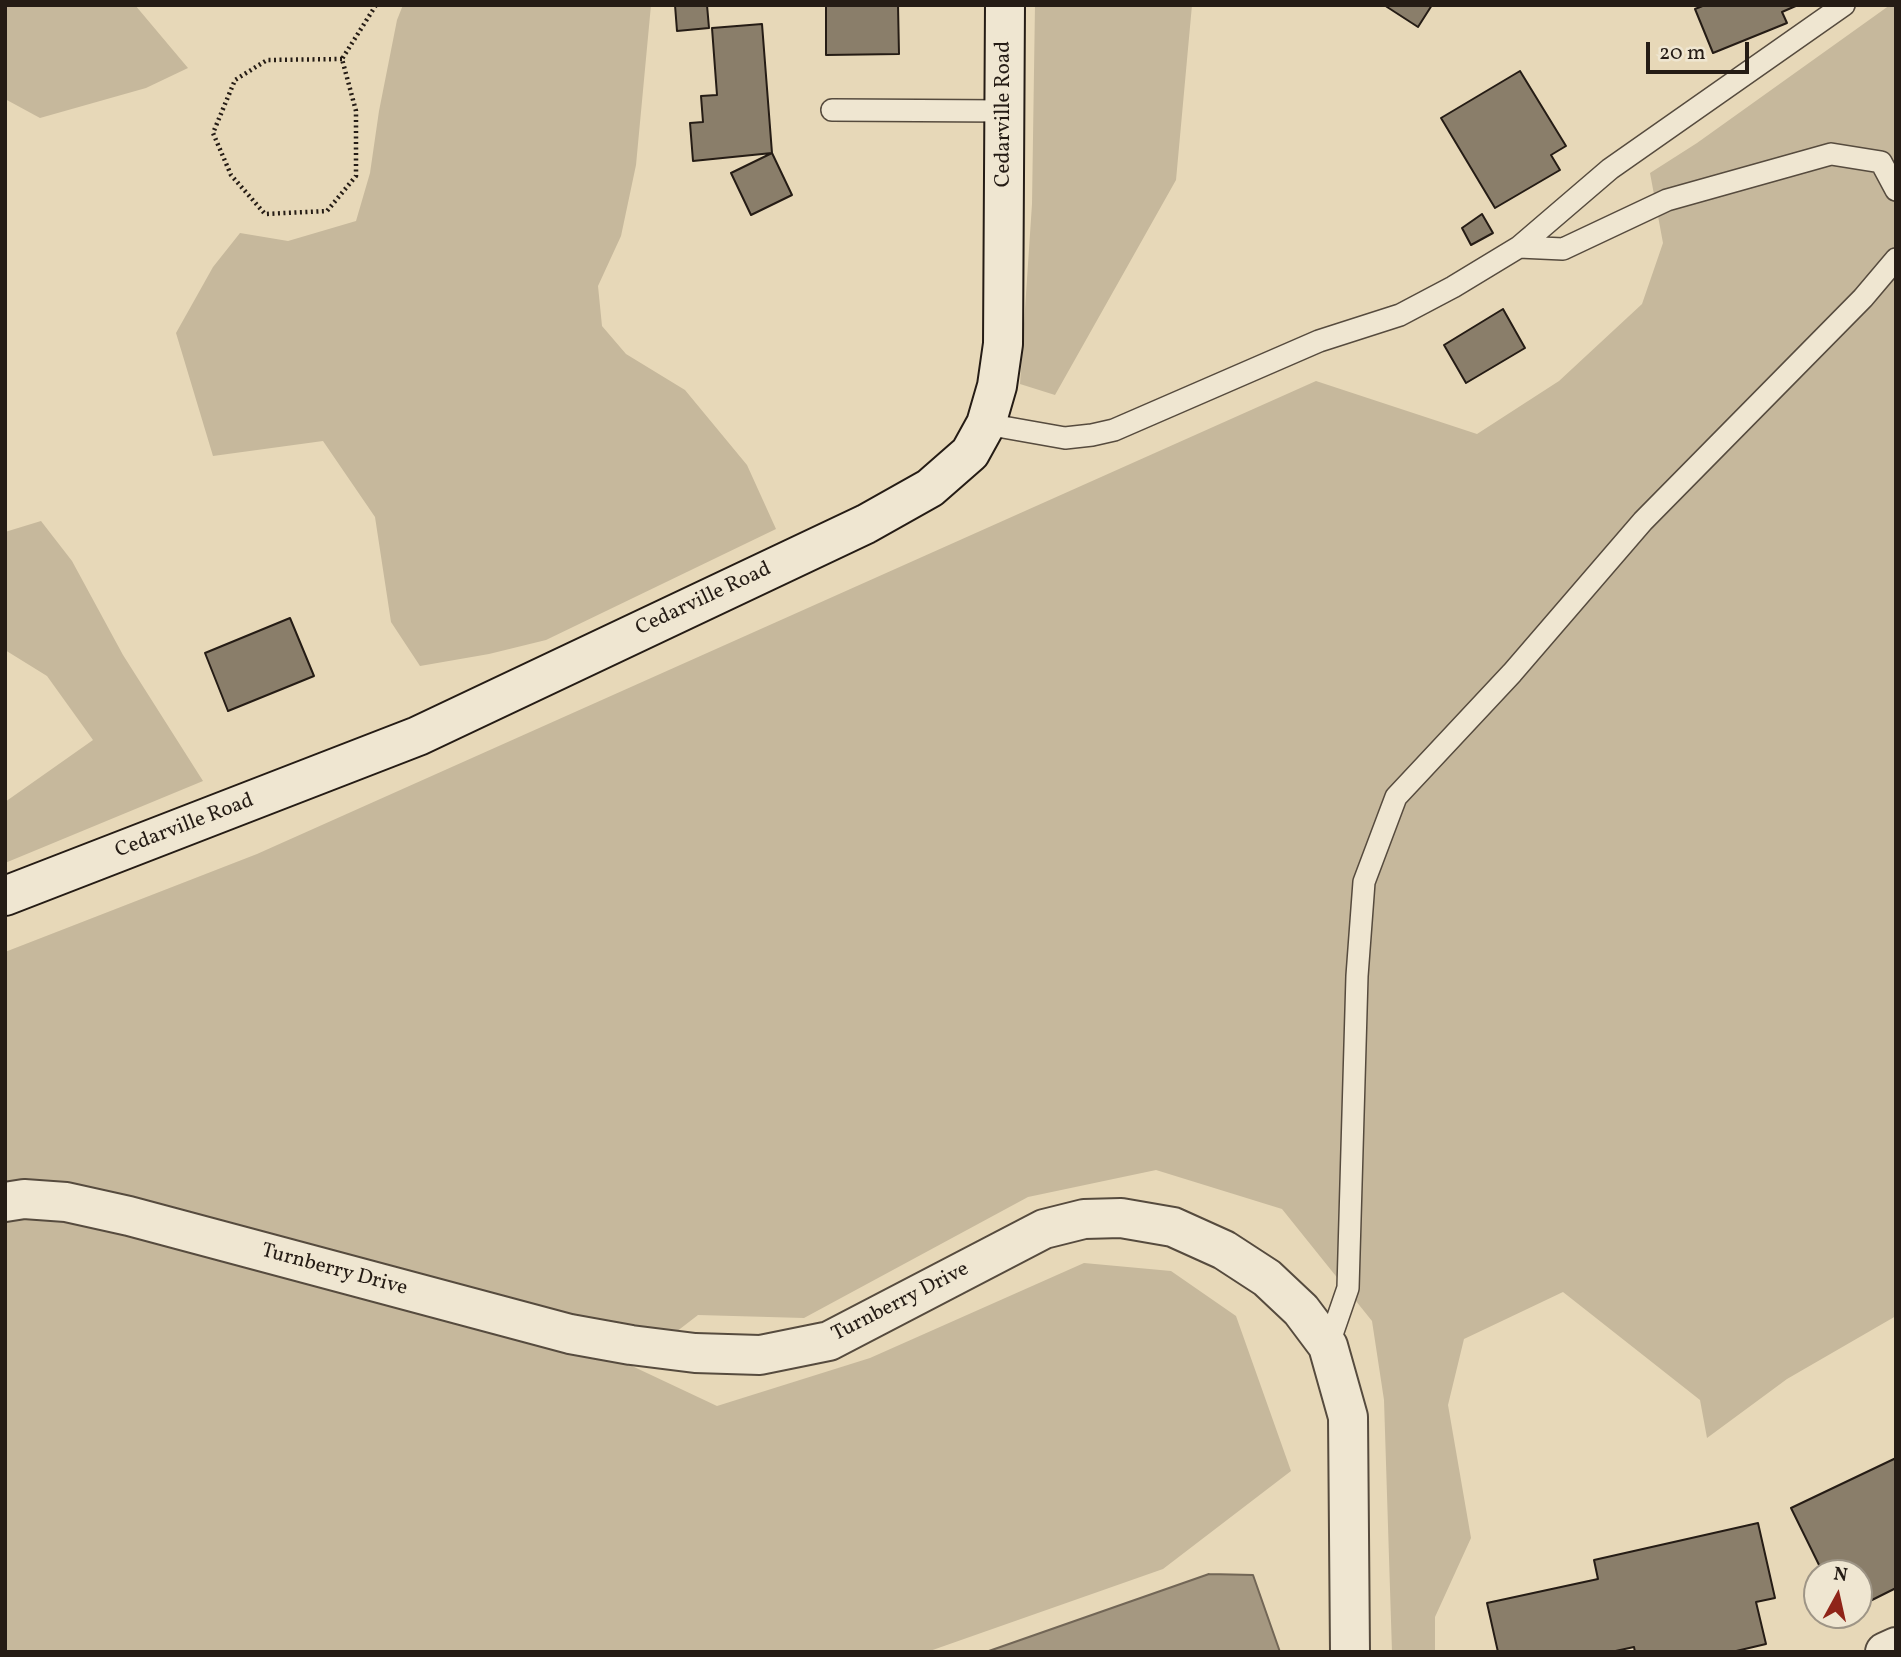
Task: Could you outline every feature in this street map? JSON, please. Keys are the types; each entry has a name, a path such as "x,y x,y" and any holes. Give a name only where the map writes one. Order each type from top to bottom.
{"street":[{"name":"Cedarville Road","path":"5,896 418,736 866,524 930,488 970,453 986,424 997,386 1003,344 1005,5"},
{"name":"Turnberry Drive","path":"5,1202 24,1199 66,1202 129,1216 570,1334 695,1353 760,1355 829,1341 1044,1229 1084,1219 1121,1218 1173,1227 1224,1250 1267,1278 1301,1310 1328,1346 1348,1417 1350,1652"},
{"path":"1885,1652 1896,1647"}],"lane":[{"path":"986,424 1065,438 1114,430 1319,341 1400,315 1453,288 1519,247 1610,169 1844,5"},
{"path":"832,110 1005,111"},
{"path":"1519,247 1563,249 1667,200 1831,154 1881,162 1896,190"},
{"path":"1328,1346 1348,1288 1357,976 1364,882 1396,797 1512,673 1643,521 1863,298 1896,259"}],"path":[{"path":"342,59 267,60 235,80 213,133 231,175 265,214 327,211 356,176 356,111 342,59 376,5"}],"shaded area":[{"path":"5,5 135,5 188,68 146,88 40,118 5,99"},
{"path":"403,5 651,5 636,165 621,236 598,286 602,326 626,354 685,390 747,465 776,529 546,640 489,654 420,666 391,622 375,517 323,441 213,456 176,333 213,267 240,233 288,241 356,221 370,173 379,111 397,20"},
{"path":"1035,5 1192,5 1176,180 1055,395 1020,384 1032,204"},
{"path":"1890,5 1896,5 1896,1316 1787,1379 1707,1438 1700,1400 1563,1292 1464,1339 1448,1405 1471,1538 1435,1617 1435,1652 1392,1652 1384,1400 1372,1321 1282,1209 1156,1170 1028,1197 804,1318 698,1315 632,1366 717,1406 870,1358 1084,1263 1171,1271 1236,1316 1291,1471 1163,1569 927,1652 5,1652 5,952 257,854 1316,381 1477,434 1559,381 1642,304 1663,243 1650,173 1697,143"},
{"path":"41,521 72,561 123,655 203,781 5,863 5,802 93,740 47,676 5,650 5,532"},
{"path":"1209,1574 1253,1575 1280,1652 986,1652"}],"building":[{"path":"675,5 707,5 709,28 677,31"},
{"path":"826,5 898,5 899,54 826,55"},
{"path":"1384,5 1432,5 1418,27"},
{"path":"1705,5 1798,5 1782,12 1787,23 1713,53 1695,9"},
{"path":"762,24 772,153 693,161 690,123 703,122 701,96 717,95 712,28"},
{"path":"1520,71 1566,146 1551,155 1560,170 1495,208 1441,118"},
{"path":"772,153 792,195 751,215 731,173"},
{"path":"1482,214 1493,233 1471,245 1462,228"},
{"path":"1503,309 1525,348 1466,383 1444,345"},
{"path":"290,618 314,676 228,711 205,653"},
{"path":"1896,1458 1896,1588 1873,1600 1873,1559 1816,1559 1791,1508"},
{"path":"1758,1523 1775,1598 1756,1602 1766,1644 1732,1652 1635,1652 1634,1647 1611,1652 1498,1652 1487,1603 1598,1579 1594,1560"}]}
